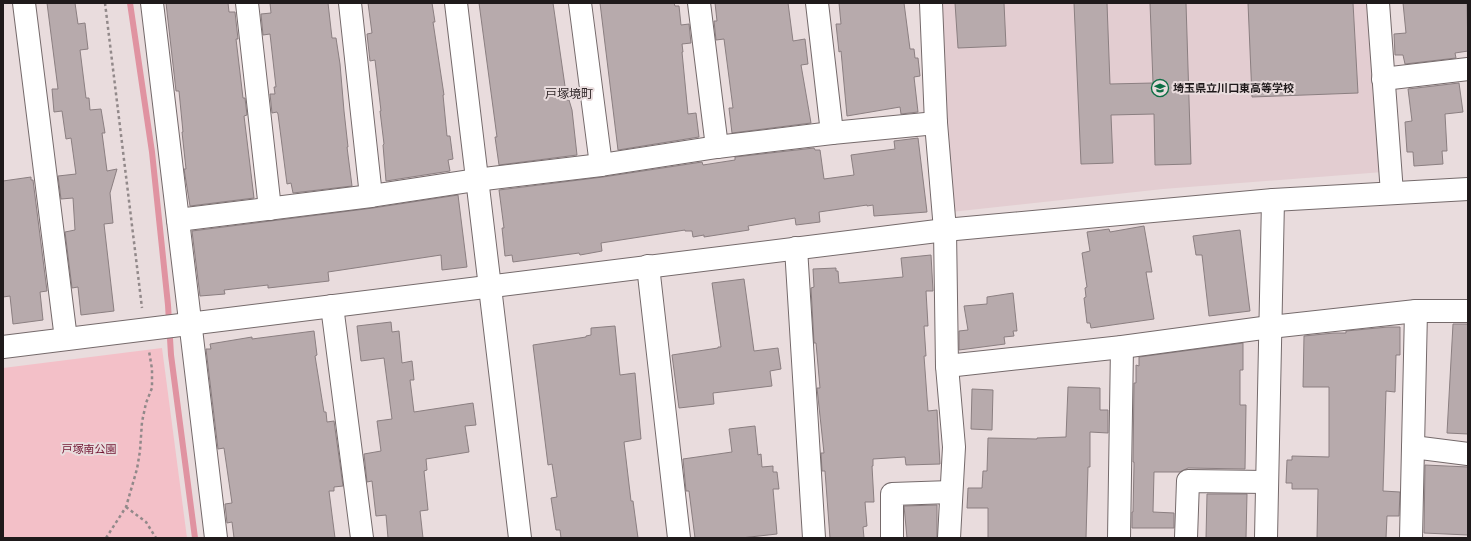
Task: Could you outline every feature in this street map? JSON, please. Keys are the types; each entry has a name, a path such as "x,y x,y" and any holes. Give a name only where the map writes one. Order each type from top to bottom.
{"street":[{"path":"24,3 66,339"},
{"path":"152,3 216,538"},
{"path":"247,3 270,209"},
{"path":"350,3 371,196"},
{"path":"456,3 520,538"},
{"path":"580,3 601,165"},
{"path":"699,3 717,147"},
{"path":"817,3 832,133"},
{"path":"931,3 936,123 945,230 947,366 954,447 949,538"},
{"path":"1378,3 1392,193"},
{"path":"1384,79 1468,69"},
{"path":"178,220 371,196 476,180 601,165 717,147 832,133 936,123"},
{"path":"3,347 945,230 1273,200 1468,189"},
{"path":"1266,538 1273,200"},
{"path":"796,248 814,538"},
{"path":"648,266 679,538"},
{"path":"332,306 362,538"},
{"path":"947,366 1122,347 1270,327 1416,311 1468,311"},
{"path":"1411,538 1416,311"},
{"path":"1119,538 1122,347"},
{"path":"1413,447 1468,454"},
{"path":"1186,538 1188,481 1266,482"},
{"path":"892,538 892,494 951,492"}],"path":[{"path":"105,3 145,330 152,369 152,388 146,403 142,422 137,469 126,507 106,538"},
{"path":"126,507 146,522 156,538"}],"shaded area":[{"name":"埼玉県立川口東高等学校","path":"942,3 1367,3 1383,172 1163,189 951,212"}],"green space":[{"name":"戸塚南公園","path":"162,348 187,538 3,538 3,368"}],"building":[{"path":"47,3 75,3 78,24 85,23 88,49 80,50 86,98 89,98 90,110 101,109 105,133 102,133 107,171 117,169 110,193 113,223 104,224 114,311 81,315 78,287 72,288 65,232 75,230 73,198 61,199 58,176 76,174 71,138 66,139 62,111 54,112 52,89 58,89"},
{"path":"166,3 228,3 229,12 235,12 238,39 236,39 243,98 245,98 247,115 244,116 254,198 190,206 184,169 186,169 179,91 176,91"},
{"path":"270,3 328,3 332,38 336,38 340,64 352,186 293,193 291,183 287,184 278,114 277,112 272,113 270,94 275,94 274,87 276,87 270,34 263,35 261,14 271,13"},
{"path":"368,3 432,3 435,22 433,22 444,95 447,136 450,136 453,159 448,160 450,171 386,181 381,111 375,60 370,61 367,34 372,33"},
{"path":"479,3 553,3 567,100 569,100 572,110 577,155 499,165 495,137 497,137"},
{"path":"600,3 674,3 675,6 679,6 681,25 689,24 691,43 682,44 688,114 696,113 699,137 618,150"},
{"path":"715,3 788,3 793,41 805,39 808,64 801,65 811,123 732,133 729,108 733,108 724,39 716,40 714,21 717,21"},
{"path":"839,3 904,3 910,49 914,49 915,58 918,58 920,76 914,77 918,112 901,114 900,107 847,116 841,51 839,52 836,24 841,24"},
{"path":"955,3 1004,3 1006,46 958,48"},
{"path":"1074,3 1107,3 1110,84 1153,83 1150,3 1186,3 1191,164 1155,165 1154,114 1111,115 1113,163 1081,164"},
{"path":"1248,3 1353,3 1358,93 1252,97"},
{"path":"1403,3 1467,3 1468,51 1455,53 1456,58 1405,64 1403,55 1395,55 1394,34 1406,33"},
{"path":"1459,83 1463,112 1445,114 1447,151 1442,151 1443,164 1414,166 1413,152 1407,152 1405,122 1412,121 1408,89"},
{"path":"918,138 927,212 874,216 873,205 867,205 819,212 820,222 796,225 795,218 748,226 749,230 704,237 704,235 693,237 692,231 685,230 601,243 602,251 580,255 579,253 513,262 512,255 505,256 502,228 504,228 499,190 603,177 702,162 703,165 735,160 735,157 814,148 815,150 820,150 824,179 854,175 851,155 895,149 894,141"},
{"path":"31,177 31,180 33,180 47,291 40,292 43,320 13,324 10,296 3,297 3,181"},
{"path":"458,195 467,267 442,270 441,255 328,272 329,281 268,288 268,285 224,290 225,294 200,296 192,231 373,208"},
{"path":"1144,226 1152,272 1146,272 1154,319 1091,328 1090,323 1087,323 1084,298 1086,297 1085,288 1087,287 1082,253 1090,251 1087,232 1109,229 1110,232"},
{"path":"1240,230 1250,311 1209,316 1202,255 1196,255 1193,236"},
{"path":"931,255 933,291 926,291 928,326 924,326 926,356 924,356 928,411 937,410 940,464 906,465 905,457 873,459 874,502 865,502 867,526 863,527 864,538 830,538 825,471 822,471 821,453 824,453 817,388 820,388 816,343 814,343 811,288 814,287 813,269 836,268 836,271 838,271 839,283 903,277 901,258"},
{"path":"744,279 754,351 778,348 781,369 770,371 772,386 713,393 714,404 679,408 672,355 721,347 712,283"},
{"path":"1013,293 1017,331 1013,331 1014,336 1004,337 1005,344 959,350 959,331 968,330 964,306 987,304 987,297"},
{"path":"391,322 392,332 399,331 402,363 412,361 414,380 410,380 414,412 473,403 476,425 465,426 469,452 426,459 427,470 424,471 428,510 420,511 423,538 388,538 386,515 376,516 372,481 367,482 364,454 381,451 377,421 392,419 384,358 361,361 357,326"},
{"path":"1453,324 1468,324 1468,434 1447,433"},
{"path":"615,326 620,375 635,373 641,439 624,442 631,501 633,501 638,538 561,538 560,530 556,530 551,498 557,497 552,464 548,465 533,345 586,337 591,335 591,328"},
{"path":"1400,327 1400,355 1396,355 1395,392 1386,391 1383,491 1400,492 1399,516 1387,516 1386,538 1317,538 1318,489 1292,489 1292,483 1286,483 1287,460 1292,460 1292,456 1329,457 1329,387 1303,387 1304,336 1346,333 1346,331"},
{"path":"314,331 317,355 315,356 324,412 326,412 327,422 334,421 343,486 334,487 334,491 329,491 335,538 234,538 232,522 227,523 225,504 232,503 224,448 218,449 206,349 211,349 210,344 252,337 252,339"},
{"path":"1243,343 1243,370 1240,370 1240,405 1246,405 1245,469 1188,468 1180,472 1154,472 1153,512 1174,513 1174,528 1132,528 1134,383 1136,383 1136,365 1139,366 1139,357"},
{"path":"1068,387 1100,388 1100,410 1108,410 1108,433 1090,432 1090,467 1088,467 1086,538 988,538 988,508 967,508 968,488 982,488 983,471 987,471 988,438 1037,439 1066,437"},
{"path":"972,389 993,390 992,430 971,429"},
{"path":"755,426 758,455 761,454 762,467 773,466 773,472 777,472 779,489 773,489 777,534 741,538 695,538 689,491 686,491 683,459 732,452 729,429"},
{"path":"1425,465 1468,467 1468,535 1424,533"},
{"path":"1207,494 1247,494 1246,538 1206,538"},
{"path":"937,505 937,538 907,538 904,506"}],"waterway":[{"path":"130,3 152,152 168,305 171,355 195,538"}],"place":[{"name":"埼玉県立川口東高等学校","path":"1160,88"}],"district":[{"name":"戸塚境町","path":"569,94"}]}
